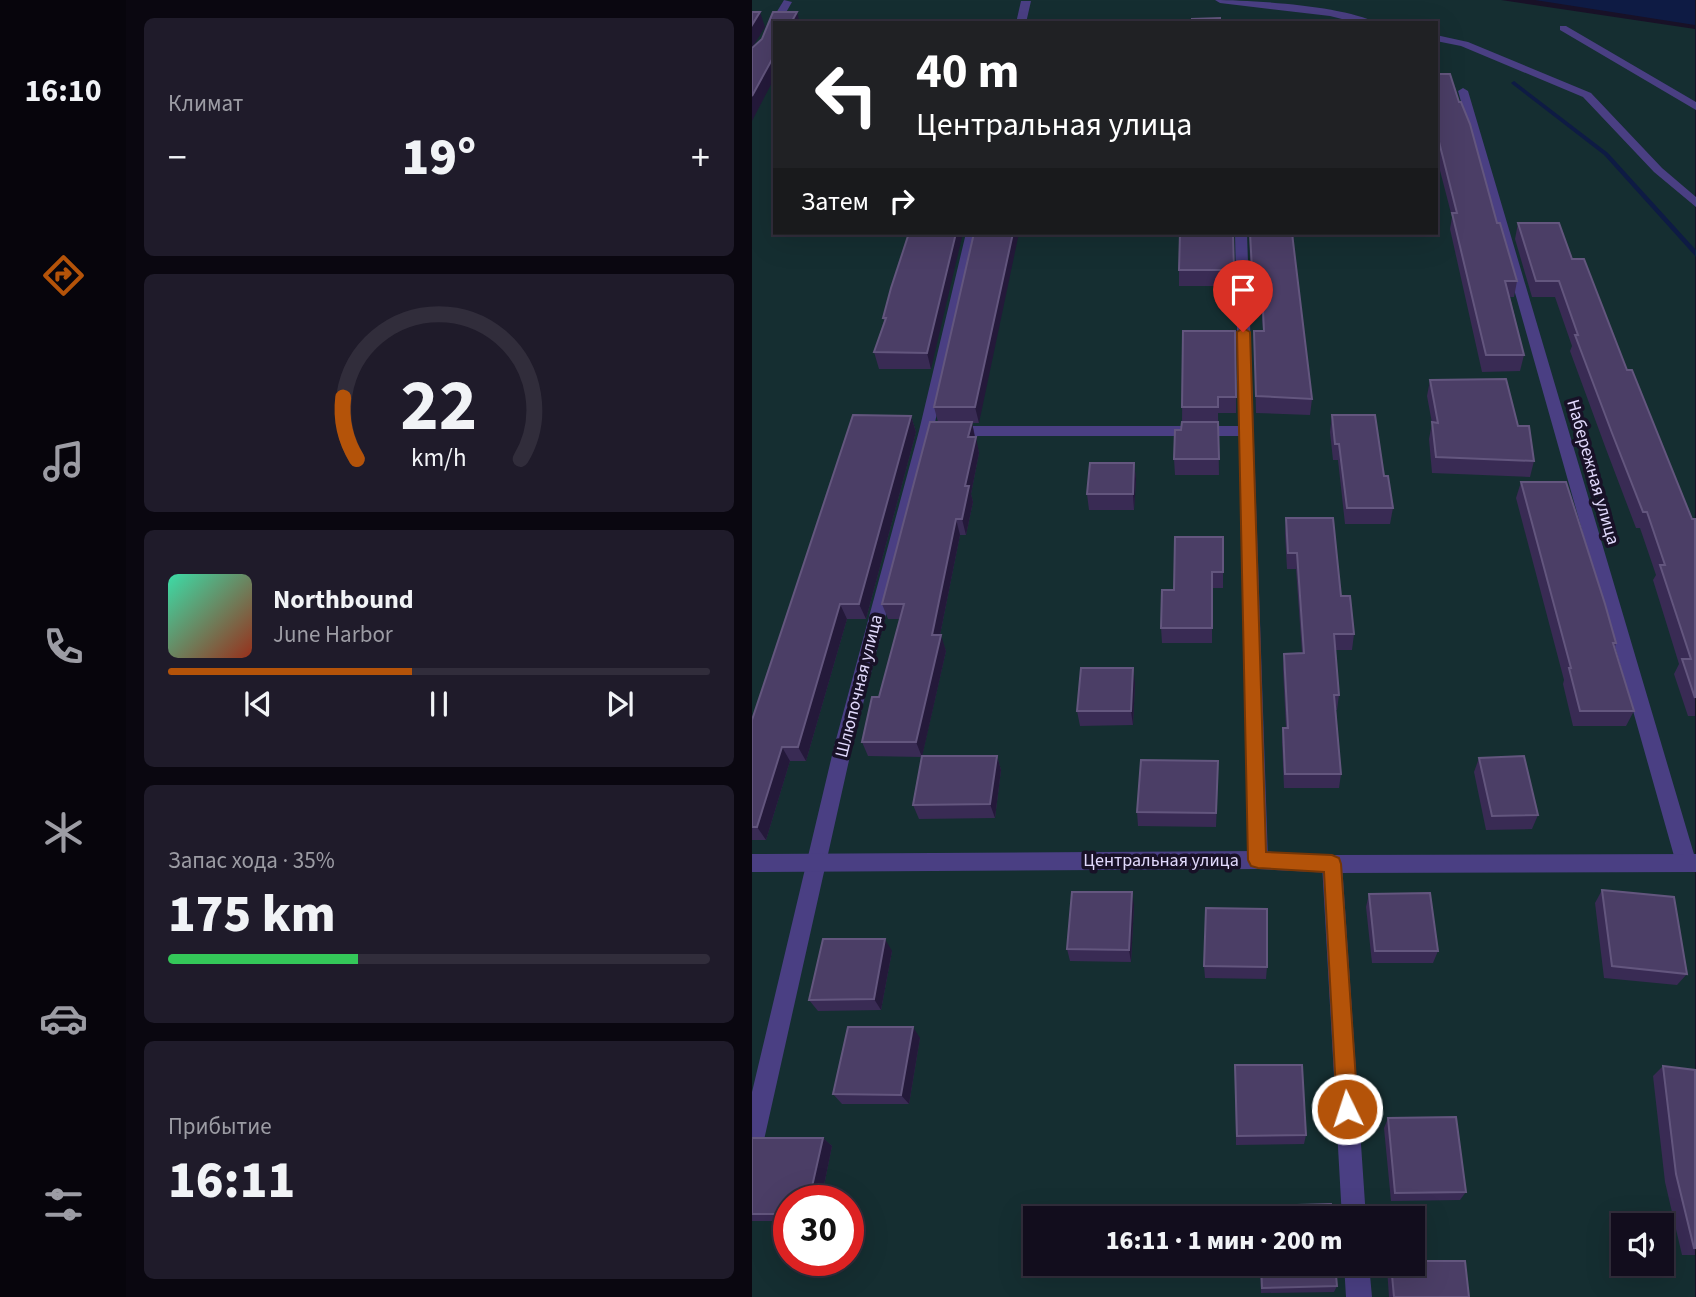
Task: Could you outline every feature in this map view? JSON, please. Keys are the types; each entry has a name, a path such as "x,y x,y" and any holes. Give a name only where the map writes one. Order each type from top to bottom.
{"street":[{"path":"1220,0 1330,13 1363,21"},
{"path":"1021,21 1026,1"},
{"path":"776,21 787,2"},
{"path":"1563,27 1695,107"},
{"path":"1438,38 1464,44 1587,95 1658,170 1695,204"},
{"name":"Набережная улица","path":"1463,91 1691,863"},
{"name":"Шлюпочная улица","path":"752,1140 843,747 926,431 972,235"},
{"path":"1241,235 1258,860"},
{"path":"926,431 1246,431"},
{"name":"Центральная улица","path":"752,863 1258,860 1332,864 1691,863"},
{"path":"1332,864 1353,1206"},
{"path":"1358,1276 1359,1297"}],"green space":[{"path":"752,0 1501,0 1695,29 1695,1297 752,1297"}],"water":[{"path":"1535,0 1695,0 1695,25"}],"building":[{"path":"752,12 760,12 752,25"},
{"path":"773,12 797,12 792,21 773,21 773,58 752,96 752,48 762,39"},
{"path":"1220,18 1220,21 1192,21"},
{"path":"1438,74 1450,74 1470,124 1497,223 1500,223 1517,281 1505,281 1524,355 1486,355 1452,213 1457,213 1438,138"},
{"path":"1518,223 1559,223 1572,259 1584,259 1627,370 1632,370 1692,519 1695,519 1695,698 1682,659 1691,659 1660,565 1665,565 1647,512 1643,512 1612,433 1575,335 1578,335 1559,281 1536,281"},
{"path":"908,235 956,235 927,353 874,352 886,318 883,318"},
{"path":"974,235 1013,235 975,407 934,407"},
{"path":"1180,235 1233,235 1234,270 1179,270"},
{"path":"1250,235 1292,235 1312,399 1256,396 1254,331 1264,331 1261,269 1252,269"},
{"path":"1183,331 1235,331 1236,397 1218,397 1218,407 1182,407"},
{"path":"1506,379 1518,426 1529,426 1534,461 1436,457 1432,422 1438,423 1430,380"},
{"path":"853,415 911,416 859,604 840,604 798,747 782,747 757,827 752,827 752,720"},
{"path":"1332,415 1375,415 1384,476 1388,476 1393,508 1347,508 1339,444 1335,444"},
{"path":"930,422 972,422 968,437 976,437 965,486 969,486 962,519 956,519 932,635 941,635 916,742 862,742 872,697 879,697 904,604 882,604"},
{"path":"1182,422 1218,422 1219,459 1174,459 1175,430 1181,430"},
{"path":"1090,463 1134,463 1133,494 1087,494"},
{"path":"1521,482 1566,482 1605,604 1616,643 1613,643 1634,711 1580,711"},
{"path":"1286,518 1333,518 1341,596 1350,596 1354,634 1334,634 1339,695 1334,695 1341,774 1285,774 1283,728 1288,728 1284,654 1304,653 1297,553 1288,553"},
{"path":"1175,537 1223,537 1223,572 1212,572 1212,628 1161,628 1162,590 1174,590"},
{"path":"1081,668 1133,668 1131,711 1077,711"},
{"path":"922,756 997,756 990,804 913,805"},
{"path":"1524,756 1538,815 1492,816 1479,758"},
{"path":"1141,760 1218,761 1216,813 1137,812"},
{"path":"1602,890 1674,897 1687,974 1612,966"},
{"path":"1072,892 1132,892 1129,950 1067,949"},
{"path":"1430,893 1438,951 1375,951 1369,894"},
{"path":"1206,908 1267,909 1267,967 1204,966"},
{"path":"823,939 885,939 874,999 809,1000"},
{"path":"848,1027 913,1027 901,1095 833,1094"},
{"path":"1235,1065 1302,1065 1306,1135 1237,1136"},
{"path":"1663,1066 1695,1070 1695,1248 1676,1174"},
{"path":"1456,1117 1466,1192 1395,1193 1388,1118"},
{"path":"752,1138 823,1138 812,1185 773,1185 773,1214 752,1214"},
{"path":"1331,1204 1331,1206 1260,1206"},
{"path":"1425,1261 1465,1261 1469,1297 1394,1297 1392,1276 1425,1276"},
{"path":"1262,1276 1336,1276 1337,1286 1262,1288"}],"waterway":[{"path":"1514,83 1606,154 1696,255"}],"route":[{"path":"1243,332 1258,860 1332,864 1347,1109"}]}
